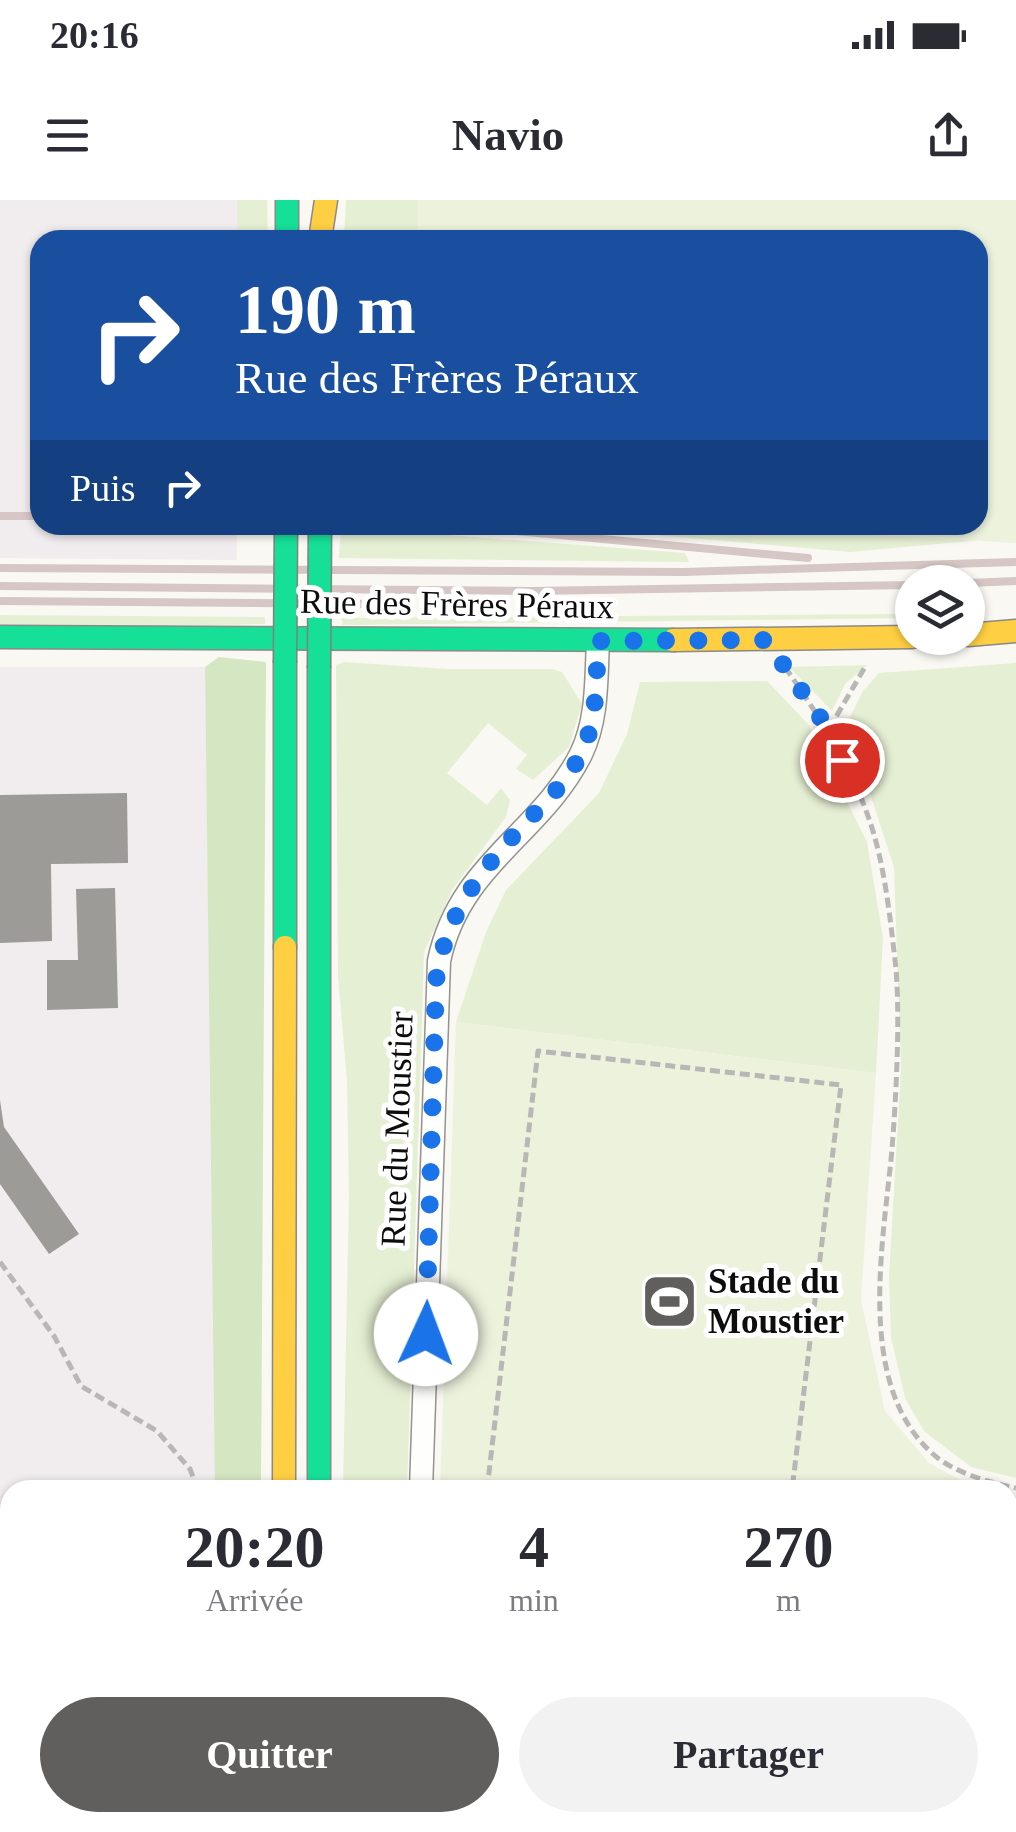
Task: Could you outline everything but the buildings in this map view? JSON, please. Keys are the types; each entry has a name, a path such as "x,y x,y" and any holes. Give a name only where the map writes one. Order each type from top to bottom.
{"main road":[{"path":"286,200 286,230"},
{"path":"321,230 323,200"},
{"path":"284,1480 286,535"},
{"path":"319,1480 320,535"},
{"path":"985,633 1016,631"},
{"name":"Rue des Frères Péraux","path":"0,637 598,641 895,638"}],"street":[{"name":"Rue du Moustier","path":"421,1480 439,960 449,924 473,881 560,787 582,752 594,709 598,641"}],"path":[{"path":"829,730 882,638"},
{"path":"766,640 829,730 870,820 896,963 892,1146 878,1279 884,1344 898,1400 918,1438 935,1456 982,1480"},
{"path":"489,1480 538,1050 841,1085 793,1480"},
{"path":"0,1262 54,1336 81,1386 157,1431 190,1469 194,1480"}],"shaded area":[{"path":"0,200 247,200 246,230 30,230 30,535 237,535 237,560 0,558"},
{"path":"0,667 205,667 210,1038 226,1480 0,1480"}],"green space":[{"path":"237,200 267,200 268,230 237,230"},
{"path":"346,200 418,200 418,230 344,230"},
{"path":"418,200 1016,200 1016,543 871,535 988,535 988,230 418,230"},
{"path":"340,535 447,535 685,553 689,562 339,558"},
{"path":"657,535 928,535 993,539 850,552"},
{"path":"895,614 895,618 343,625 341,618"},
{"path":"0,615 265,617 265,624 0,629"},
{"path":"219,657 266,662 261,1480 215,1480 205,667"},
{"path":"344,662 447,669 552,669 562,672 582,704 569,747 533,780 516,769 527,755 488,723 447,773 487,805 501,788 510,800 506,817 452,890 424,952 407,1480 343,1480 349,1196 347,1081 338,977 336,665"},
{"path":"1016,663 1016,1478 971,1467 924,1431 905,1398 891,1337 889,1276 901,1069 894,867 847,723 863,691 879,673"},
{"path":"867,665 845,684 832,711 789,667"},
{"path":"767,681 809,725 867,842 883,938 876,1073 456,1022 486,932 506,890 599,793 627,734 640,682"},
{"path":"456,1022 876,1073 861,1300 885,1411 929,1463 960,1480 440,1480"}],"railway":[{"path":"0,516 30,516"},
{"path":"558,535 808,558"},
{"path":"0,568 684,572 1016,562"},
{"path":"985,582 1016,581"},
{"path":"0,586 531,591 895,585"},
{"path":"0,601 383,604"}],"traffic: fast":[{"path":"287,200 287,230"},
{"path":"285,663 286,535"},
{"path":"319,668 320,535"},
{"path":"0,637 673,640"},
{"path":"285,663 285,947"},
{"path":"319,668 319,1480"}],"traffic: slow":[{"path":"322,230 326,200"},
{"path":"985,634 1016,631"},
{"path":"673,640 895,637"},
{"path":"284,1480 285,947"}],"place":[{"name":"Stade du Moustier","path":"669,1301"}],"route":[{"path":"426,1334 436,981 442,945 459,903 473,881 560,787 582,752 594,709 598,641 766,640 829,730 842,760"}]}
